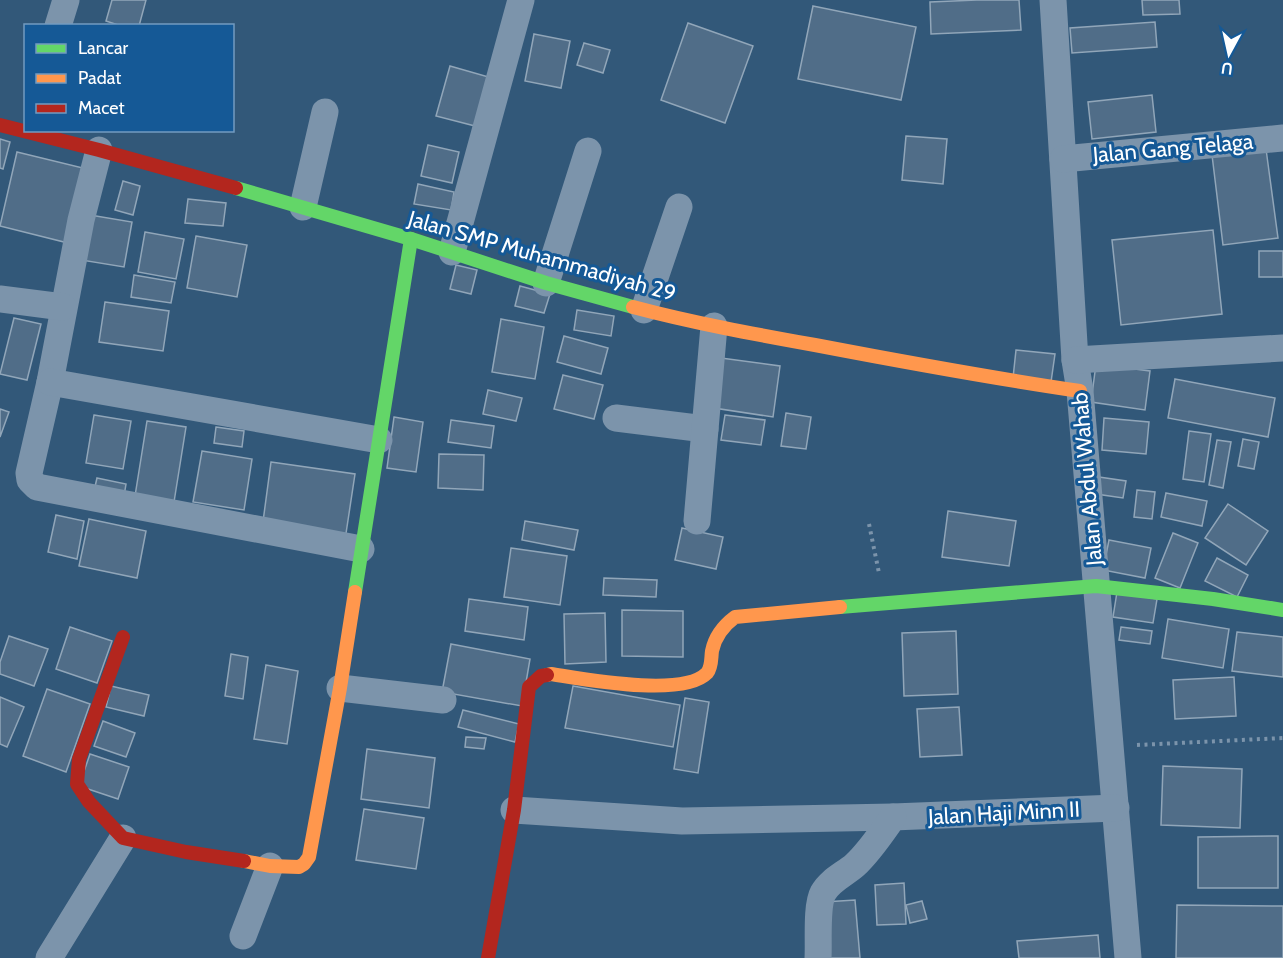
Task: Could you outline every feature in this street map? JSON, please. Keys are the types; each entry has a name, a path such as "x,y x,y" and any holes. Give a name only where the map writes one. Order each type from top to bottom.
{"street":[{"path":"59,24 66,0"},
{"path":"452,252 521,0"},
{"name":"Jalan Abdul Wahab","path":"1053,0 1075,360 1080,391 1128,958"},
{"path":"303,207 325,112"},
{"name":"Jalan SMP Muhammadiyah 29","path":"0,125 24,131"},
{"name":"Jalan SMP Muhammadiyah 29","path":"30,132 303,207 546,283 644,310 714,326 986,377 1080,391"},
{"name":"Jalan Gang Telaga","path":"1063,159 1283,138"},
{"path":"99,150 81,220 50,382 29,472 30,480 37,487 361,549"},
{"path":"546,283 588,151"},
{"path":"644,310 679,207"},
{"path":"123,637 79,759 77,784 89,802 123,838 186,852 270,866 299,867 304,864 309,857 340,688 411,239"},
{"path":"0,299 63,307"},
{"path":"697,521 714,326"},
{"path":"1075,360 1283,348"},
{"path":"50,382 379,440"},
{"path":"616,417 705,429"},
{"path":"488,958 514,810 529,687 541,676 551,674 648,686 673,685 701,680 708,673 718,633 735,617 885,603 1096,586 1213,599 1283,610"},
{"path":"340,688 443,700"},
{"name":"Jalan Haji Minn II","path":"514,810 682,821 893,818 1116,808"},
{"path":"818,958 820,903 824,892 870,850 893,818"},
{"path":"49,958 123,838"},
{"path":"243,936 270,866"}],"path":[{"path":"869,524 885,603"},
{"path":"1110,747 1283,738"}],"building":[{"path":"112,0 146,0 140,24 115,24 106,21"},
{"path":"1019,0 1021,30 931,34 930,2"},
{"path":"1142,0 1179,0 1180,14 1143,15"},
{"path":"813,6 916,27 901,100 798,79"},
{"path":"1155,22 1157,47 1072,53 1070,28"},
{"path":"688,23 753,46 725,123 661,100"},
{"path":"534,34 570,41 561,88 525,81"},
{"path":"584,43 610,50 603,73 577,65"},
{"path":"450,66 492,78 479,127 436,116"},
{"path":"1152,95 1156,132 1092,139 1088,102"},
{"path":"906,136 947,139 943,184 902,180"},
{"path":"0,139 10,142 3,169 0,168"},
{"path":"428,145 459,152 452,183 421,176"},
{"path":"1266,149 1278,238 1223,245 1212,155"},
{"path":"17,152 87,169 68,243 0,226"},
{"path":"123,181 140,186 133,215 115,210"},
{"path":"418,184 454,192 451,210 414,204"},
{"path":"188,199 226,203 223,226 185,223"},
{"path":"90,215 132,222 124,267 81,260"},
{"path":"1213,230 1222,314 1121,325 1112,240"},
{"path":"145,232 184,239 176,279 138,272"},
{"path":"196,236 247,245 237,297 187,288"},
{"path":"1259,251 1283,251 1283,277 1259,277"},
{"path":"456,265 477,270 471,294 450,289"},
{"path":"134,275 175,282 171,303 131,297"},
{"path":"520,286 550,294 544,313 515,306"},
{"path":"105,302 169,311 163,351 99,342"},
{"path":"577,310 614,316 611,336 574,330"},
{"path":"14,318 41,324 27,380 0,374"},
{"path":"501,319 544,327 535,379 492,372"},
{"path":"564,336 608,348 601,374 557,362"},
{"path":"1016,350 1055,354 1051,382 1013,378"},
{"path":"721,358 780,366 773,417 714,408"},
{"path":"1096,364 1150,371 1145,410 1091,402"},
{"path":"563,375 603,385 594,419 554,409"},
{"path":"1175,379 1275,398 1268,437 1168,418"},
{"path":"488,390 522,398 516,421 483,414"},
{"path":"0,409 9,412 0,437"},
{"path":"786,413 811,417 806,449 781,446"},
{"path":"94,415 131,421 123,469 86,463"},
{"path":"725,415 765,420 761,445 721,440"},
{"path":"394,417 423,422 416,472 387,468"},
{"path":"1104,418 1149,422 1146,454 1102,450"},
{"path":"451,420 494,426 491,448 448,442"},
{"path":"147,421 186,427 174,502 135,496"},
{"path":"216,427 244,431 242,447 214,443"},
{"path":"1189,431 1211,434 1204,482 1183,479"},
{"path":"1243,439 1259,442 1254,469 1238,466"},
{"path":"1217,440 1231,442 1223,488 1209,485"},
{"path":"202,451 252,459 244,510 193,502"},
{"path":"439,454 484,455 483,490 438,488"},
{"path":"271,462 355,474 345,540 262,529"},
{"path":"1099,477 1126,481 1123,498 1096,494"},
{"path":"97,478 126,484 124,496 94,491"},
{"path":"1137,490 1155,492 1152,519 1134,517"},
{"path":"1166,493 1207,501 1202,526 1161,517"},
{"path":"1228,504 1268,531 1246,565 1205,538"},
{"path":"948,511 1016,521 1009,566 942,557"},
{"path":"56,515 84,521 77,559 48,552"},
{"path":"89,519 146,531 137,578 79,566"},
{"path":"525,521 578,530 574,550 522,540"},
{"path":"682,528 723,537 716,569 675,560"},
{"path":"1173,533 1198,543 1180,588 1155,578"},
{"path":"1109,540 1151,548 1145,578 1103,570"},
{"path":"511,548 567,556 560,605 504,597"},
{"path":"1217,558 1248,575 1237,597 1205,581"},
{"path":"604,578 657,580 656,597 603,595"},
{"path":"1117,592 1157,599 1153,623 1113,617"},
{"path":"469,599 528,607 524,640 465,631"},
{"path":"622,610 683,611 683,657 622,656"},
{"path":"605,613 606,662 565,664 564,614"},
{"path":"1168,619 1229,629 1223,668 1162,658"},
{"path":"70,627 112,641 97,683 56,669"},
{"path":"1121,627 1152,631 1150,644 1119,640"},
{"path":"956,631 958,694 904,696 902,633"},
{"path":"1237,632 1283,637 1283,677 1232,671"},
{"path":"9,636 48,649 34,686 0,674 0,662"},
{"path":"451,644 530,659 522,706 442,692"},
{"path":"231,654 248,657 243,699 225,696"},
{"path":"266,665 298,671 287,744 254,739"},
{"path":"1234,677 1236,716 1175,719 1173,680"},
{"path":"111,686 149,695 144,716 106,707"},
{"path":"573,686 680,705 673,747 565,728"},
{"path":"47,689 90,704 66,772 23,756"},
{"path":"0,697 24,707 7,747 0,744"},
{"path":"685,698 709,702 698,773 674,769"},
{"path":"959,707 962,755 920,757 917,709"},
{"path":"463,710 519,724 515,742 458,727"},
{"path":"103,721 135,733 126,757 94,746"},
{"path":"466,737 486,738 484,749 465,747"},
{"path":"367,749 435,758 429,808 361,799"},
{"path":"90,754 129,767 118,799 79,786"},
{"path":"1163,766 1242,769 1240,828 1161,825"},
{"path":"364,809 424,818 416,869 356,860"},
{"path":"1278,836 1278,888 1198,888 1198,837"},
{"path":"904,883 906,924 877,925 875,885"},
{"path":"855,900 860,958 829,958 824,902"},
{"path":"922,901 927,919 910,923 906,905"},
{"path":"1177,905 1283,906 1283,958 1176,958"},
{"path":"1098,935 1100,958 1019,958 1017,941"}],"traffic: fast":[{"path":"236,188 411,239 546,283 633,307"},
{"path":"355,592 411,239"},
{"path":"840,607 1096,586 1213,599 1283,610"}],"traffic: slow":[{"path":"633,307 769,337 948,370 1080,391"},
{"path":"244,861 270,866 299,867 309,857 355,592"},
{"path":"547,675 656,686 695,680 709,671 717,636 735,617 840,607"}],"traffic: jam":[{"path":"0,125 24,131"},
{"path":"28,132 236,188"},
{"path":"123,637 79,759 77,784 89,802 123,838 186,852 244,861"},
{"path":"488,958 514,810 529,687 541,676 547,675"}]}
